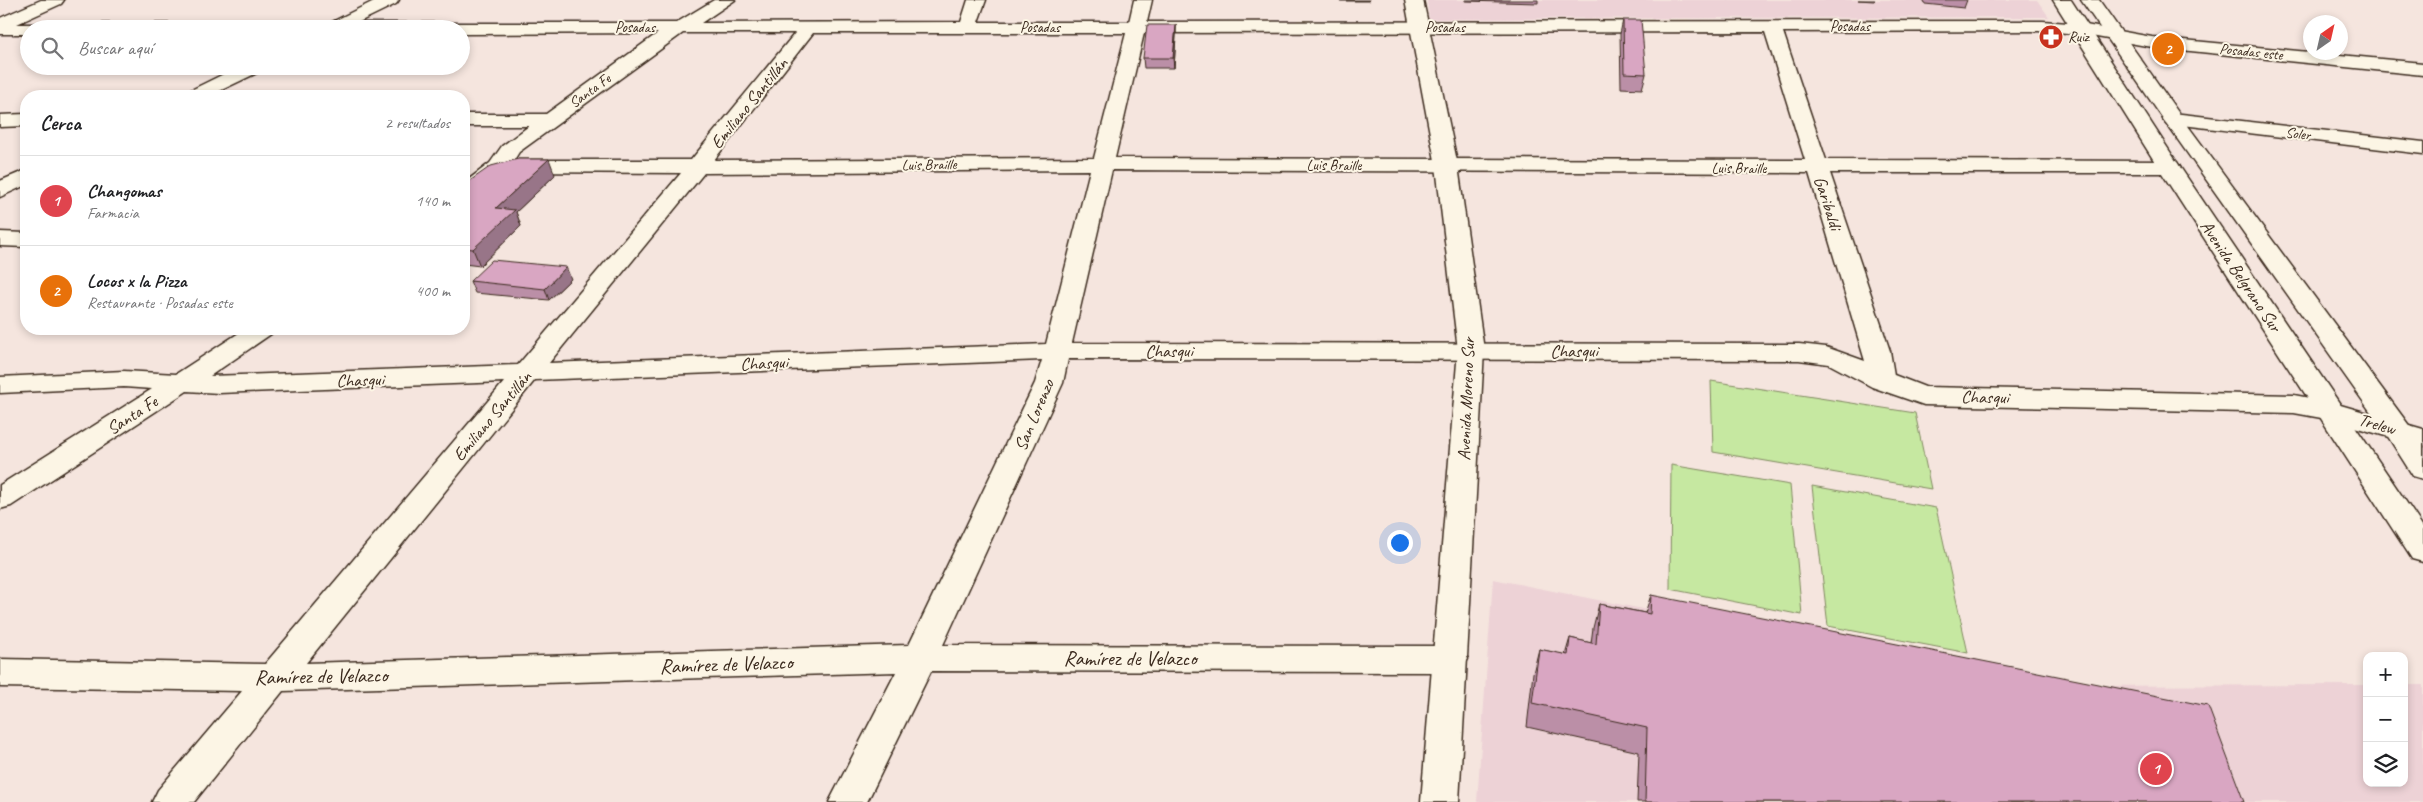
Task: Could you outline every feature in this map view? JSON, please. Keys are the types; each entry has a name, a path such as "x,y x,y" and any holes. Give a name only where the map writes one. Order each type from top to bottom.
{"main road":[{"path":"0,27 54,0"},
{"path":"350,20 390,0"},
{"name":"Santa Fe","path":"470,188 500,166 504,154 550,120 681,26 698,19 726,0"},
{"path":"968,27 978,0"},
{"name":"San Lorenzo","path":"848,802 920,658 1049,383 1143,0"},
{"name":"Avenida Moreno Sur","path":"1414,0 1417,27 1447,166 1471,350 1440,802"},
{"name":"Avenida Belgrano Sur","path":"2062,0 2169,167 2423,551"},
{"name":"Avenida Belgrano Sur","path":"2090,0 2173,119 2410,434 2423,469"},
{"name":"Posadas","path":"470,28 681,26 2044,26 2080,29"},
{"name":"Garibaldi","path":"1772,26 1876,351 1882,381"},
{"name":"Posadas","path":"0,27 20,27"},
{"name":"Emiliano Santillán","path":"172,802 697,168 809,27"},
{"name":"Posadas este","path":"2080,29 2116,37 2423,69"},
{"path":"206,90 237,75"},
{"name":"Soler","path":"2173,119 2423,148"},
{"path":"0,121 20,120"},
{"path":"470,120 550,120"},
{"name":"Luis Braille","path":"500,166 697,168 1104,164 1816,168 2169,167"},
{"path":"0,190 20,180"},
{"path":"0,240 20,240"},
{"name":"Santa Fe","path":"0,499 253,335"},
{"name":"Chasqui","path":"0,385 124,379 219,385 1057,352 1471,350 1799,352 1826,355 1846,362 1882,381 1924,396 2294,404 2330,410"},
{"name":"Trelew","path":"2330,410 2410,434"},
{"name":"Ramírez de Velazco","path":"0,673 273,678 920,658 1451,659"}],"shaded area":[{"path":"1427,0 2037,0 2049,17 1429,19"},
{"path":"1493,579 2027,686 2363,685 2363,787 2408,787 2408,685 2423,685 2423,802 1477,802"}],"green space":[{"path":"1711,381 1915,413 1931,489 1713,452"},
{"path":"1671,465 1790,485 1802,615 1670,589"},
{"path":"1812,486 1936,508 1968,653 1828,626"}],"building":[{"path":"1623,20 1641,20 1646,74 1624,73"},
{"path":"1147,25 1176,25 1173,58 1143,58"},
{"path":"518,159 549,159 496,208 515,210 473,249 470,249 470,181 491,166"},
{"path":"492,260 566,267 545,289 470,281"},
{"path":"1651,595 2208,706 2244,802 1645,802 1647,728 1532,703 1539,649 1568,655 1570,638 1596,644 1599,604 1650,614"}],"place":[{"name":"Ruiz","path":"2051,37"},
{"name":"Locos x la Pizza","path":"2168,49"},
{"name":"Changomas","path":"2156,769"}]}
